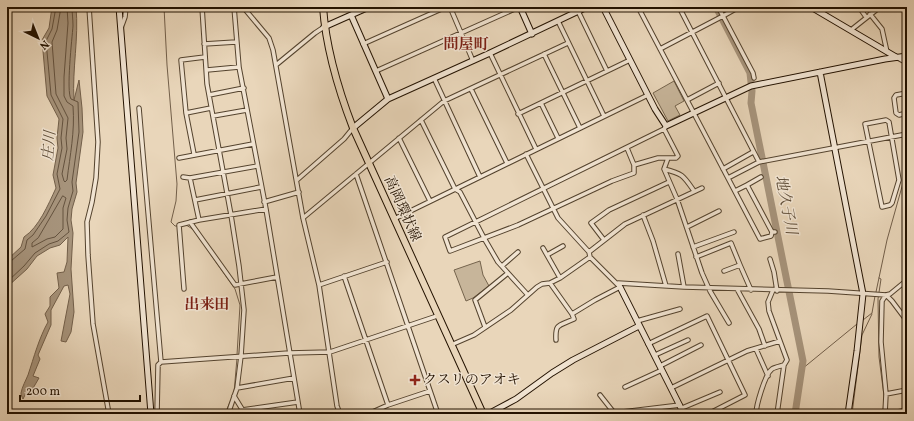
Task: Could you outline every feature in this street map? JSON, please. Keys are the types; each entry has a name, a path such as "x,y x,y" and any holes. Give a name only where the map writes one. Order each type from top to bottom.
{"main road":[{"name":"高岡環状線","path":"323,7 324,27 332,65 352,128 483,414"}],"street":[{"path":"89,7 98,142 96,178 87,222 88,256 93,324 109,414"},
{"path":"119,7 150,414"},
{"path":"121,29 125,17 126,7"},
{"path":"202,7 207,84 231,215 244,310 237,388 228,414"},
{"path":"234,7 239,67 266,209 300,414"},
{"path":"243,7 269,38 273,50 303,218 319,285 337,406 340,414"},
{"path":"276,65 324,27 369,7"},
{"path":"363,44 446,7"},
{"path":"450,7 473,61"},
{"path":"376,71 520,7 532,34"},
{"path":"297,180 344,139 352,128 388,99 532,34 587,7"},
{"path":"603,7 664,124 678,156 676,158 658,158 634,165"},
{"path":"638,7 760,239 772,236 774,232 747,185"},
{"path":"679,7 753,152 760,162"},
{"path":"718,7 753,73 754,78"},
{"path":"660,48 739,7"},
{"path":"811,7 907,63"},
{"path":"820,12 825,7"},
{"path":"859,7 866,17"},
{"path":"851,30 880,7"},
{"path":"578,11 607,71"},
{"path":"870,14 882,29 887,52"},
{"path":"351,15 388,99"},
{"path":"558,21 604,116"},
{"path":"204,44 236,42"},
{"path":"303,218 444,101 568,43"},
{"path":"490,53 536,149"},
{"path":"544,54 580,128"},
{"path":"627,148 634,165 634,173 612,181 518,225 450,251 445,237 627,148 693,112 751,86 907,56"},
{"path":"194,154 186,114 181,60 205,57"},
{"path":"518,114 630,60"},
{"path":"207,70 239,67"},
{"path":"820,72 863,294 861,320 848,414"},
{"path":"434,78 480,177"},
{"path":"687,100 719,84"},
{"path":"209,95 244,88"},
{"path":"472,89 508,163"},
{"path":"907,93 896,95 894,98 896,113 899,115 907,113"},
{"path":"394,219 648,94"},
{"path":"540,103 558,138"},
{"path":"139,108 161,362 158,365 157,414"},
{"path":"186,114 211,108"},
{"path":"213,116 247,110"},
{"path":"421,120 455,189 460,192 484,238 502,266 527,294"},
{"path":"886,120 889,122 891,137 899,180 892,203 882,207 865,124 886,120"},
{"path":"728,178 760,162 907,134"},
{"path":"399,138 430,201"},
{"path":"179,158 219,149 253,144"},
{"path":"723,169 753,152"},
{"path":"526,154 558,218 589,252 590,257 619,285 684,414"},
{"path":"668,158 664,169 677,199 696,257 709,288 729,323"},
{"path":"183,177 190,178 257,166"},
{"path":"664,169 679,173 685,177 694,191"},
{"path":"356,174 438,414"},
{"path":"735,191 761,177"},
{"path":"190,178 199,220"},
{"path":"604,240 591,224 609,210 669,182"},
{"path":"195,200 261,187"},
{"path":"589,252 625,224 702,188"},
{"path":"264,202 299,192"},
{"path":"184,289 179,225 199,220 266,209"},
{"path":"686,227 719,211"},
{"path":"643,215 653,241 666,286"},
{"path":"190,222 235,285 277,277"},
{"path":"693,247 734,232"},
{"path":"696,257 731,243 751,290"},
{"path":"547,255 563,246"},
{"path":"543,248 560,278"},
{"path":"502,266 518,252"},
{"path":"678,254 684,287"},
{"path":"451,345 474,335 511,310 527,294 542,284 550,284 590,257"},
{"path":"770,259 774,272 775,290 768,302 769,311 787,360 784,365 777,414"},
{"path":"319,285 386,262"},
{"path":"724,271 740,265"},
{"path":"485,327 475,300 508,273"},
{"path":"344,276 388,405"},
{"path":"572,314 619,285 751,290 828,291 886,295 890,294 907,280"},
{"path":"550,284 574,319 557,327 556,340"},
{"path":"737,289 759,329 765,346"},
{"path":"886,295 907,321"},
{"path":"885,414 886,394 882,348 882,301 886,295"},
{"path":"488,414 516,399 552,373 638,324 680,309"},
{"path":"161,362 289,353 330,352 438,316"},
{"path":"648,344 707,316 745,395 708,414"},
{"path":"654,355 688,340"},
{"path":"671,388 747,351 780,341"},
{"path":"625,387 701,345"},
{"path":"756,349 768,376"},
{"path":"756,414 756,408 763,387 772,369 784,365"},
{"path":"237,388 294,378"},
{"path":"886,394 907,390"},
{"path":"368,414 388,405 430,391"},
{"path":"600,395 614,414 681,407 720,392"},
{"path":"234,396 244,414"},
{"path":"242,410 298,402"},
{"path":"888,414 907,410"}],"shaded area":[{"path":"674,81 684,101 675,106 680,115 668,121 653,93"},
{"path":"480,261 483,275 489,286 473,298 466,301 454,270"}],"water":[{"path":"52,7 76,7 77,19 74,100 79,80 83,132 76,183 77,192 72,209 71,220 73,233 71,269 74,312 71,332 66,342 61,341 70,294 68,285 64,286 51,310 51,325 38,355 40,359 33,376 39,378 32,390 27,391 23,399 21,394 22,388 28,375 39,341 48,322 45,314 50,306 50,297 59,288 57,273 64,272 67,262 68,237 60,245 50,248 37,256 27,269 7,287 7,260 21,247 24,237 39,222 56,188 53,175 58,148 57,138 59,119 47,96 42,40 49,28"},
{"path":"7,197 11,208 11,230 7,231"}],"waterway":[{"path":"164,7 167,65 177,184 176,201 171,222 175,226 178,226"},
{"name":"地久子川","path":"716,7 750,73 752,91 751,103 803,361 795,414"},
{"path":"876,292 887,240 903,183 907,175"},
{"path":"185,225 193,229 201,241"},
{"path":"211,255 235,289 240,305 237,355"},
{"path":"879,278 881,279 878,299 879,357 884,396 883,414"},
{"path":"863,320 872,313 875,296"},
{"path":"852,414 862,335 872,314"},
{"path":"802,369 857,324"},
{"path":"234,393 237,358"},
{"path":"225,414 230,402"}],"place":[{"name":"クスリのアオキ","path":"415,380"}],"district":[{"name":"問屋町","path":"466,45"},
{"name":"出来田","path":"207,305"}],"water label":[{"name":"庄川","path":"50,146"}]}
